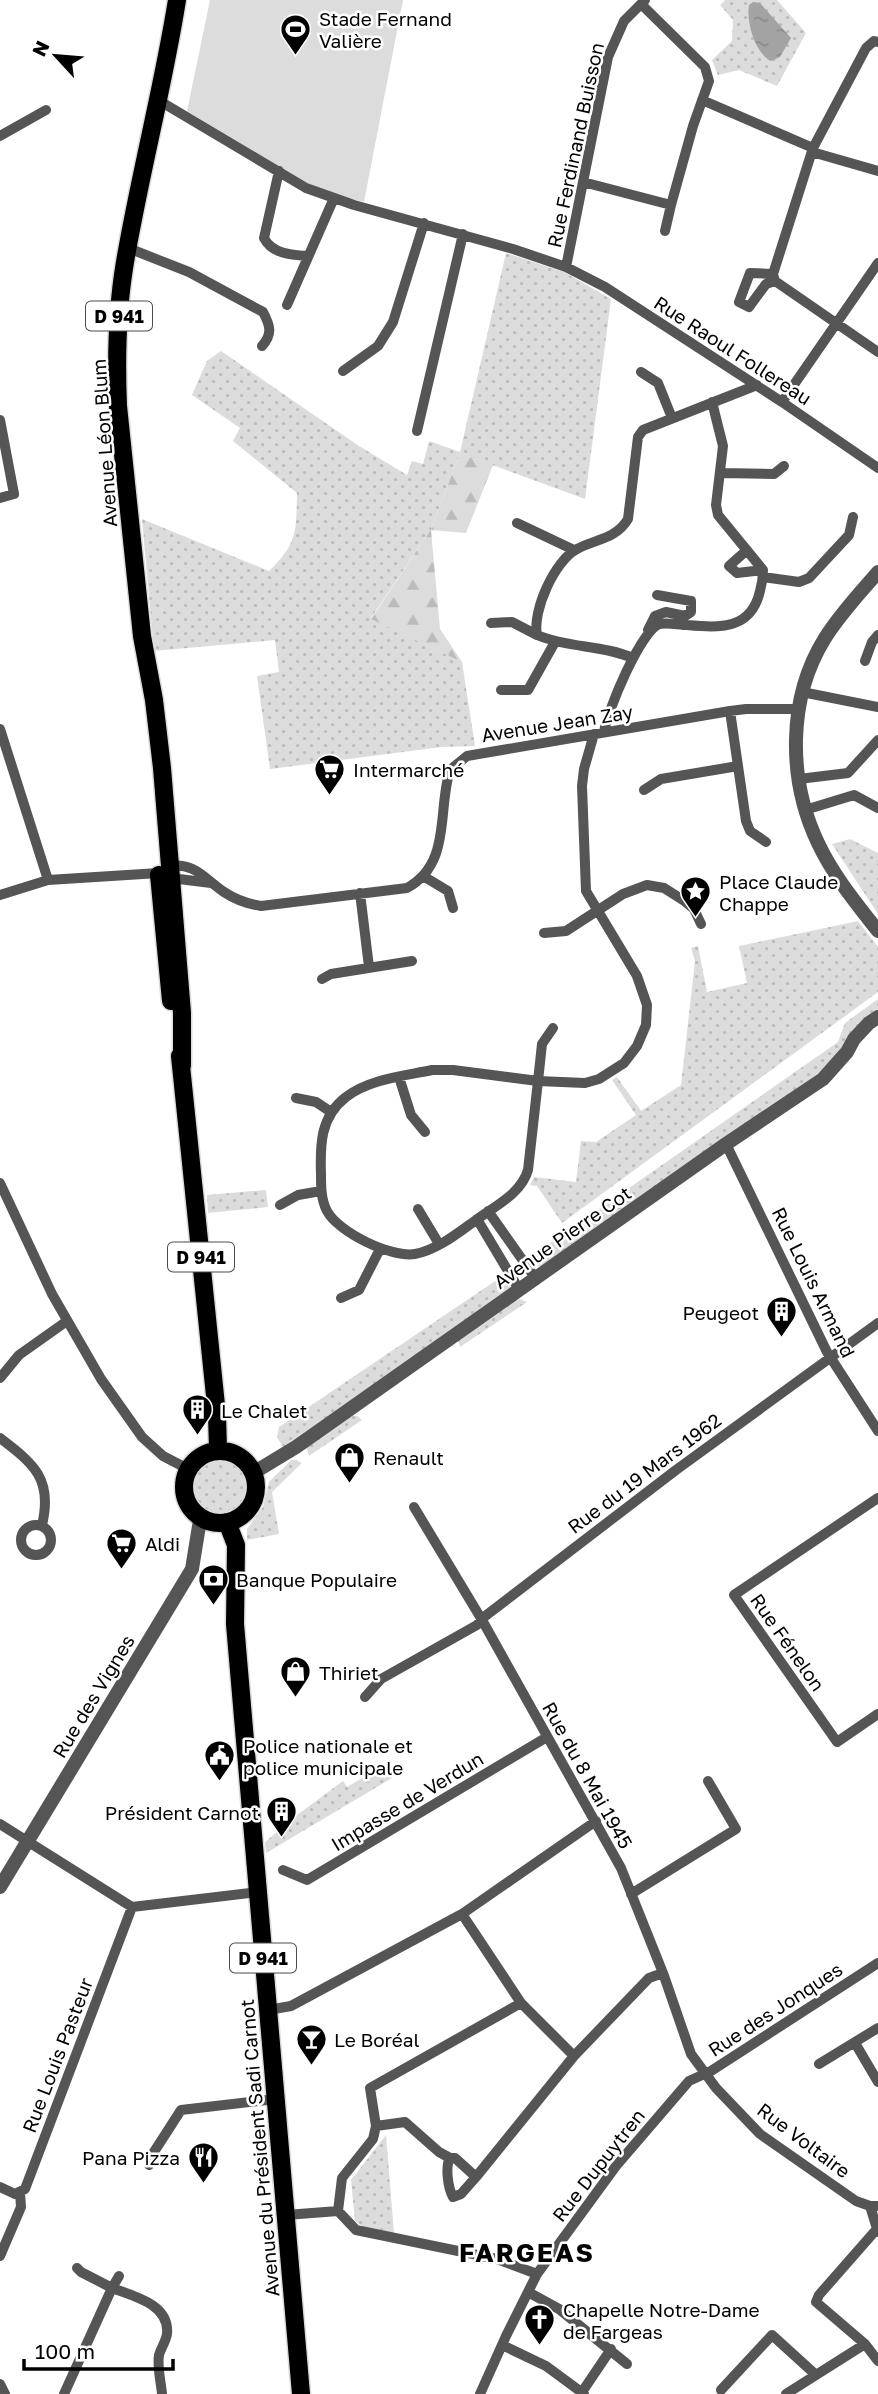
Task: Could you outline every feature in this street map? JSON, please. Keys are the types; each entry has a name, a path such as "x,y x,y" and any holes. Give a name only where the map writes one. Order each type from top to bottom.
{"main road":[{"name":"Avenue Léon Blum","path":"177,0 128,248 118,317 117,373 118,406 142,636 145,701 166,872 174,909 182,1013 182,1066"},
{"name":"Avenue Léon Blum","path":"166,872 167,972 182,1066 217,1415 218,1449"},
{"path":"218,1449 242,1458 253,1473 256,1489 252,1504 244,1514 227,1522 217,1523 194,1513 187,1502 184,1481 188,1469 198,1458 218,1449"},
{"name":"Avenue du Président Sadi Carnot","path":"227,1522 236,1545 235,1624 301,2394"}],"street":[{"path":"643,2 705,67 709,81 693,126 665,231"},
{"name":"Rue Ferdinand Buisson","path":"566,267 608,57 624,21 643,2"},
{"path":"878,42 874,41 866,48 812,150 774,278 878,352"},
{"name":"Rue Raoul Follereau","path":"158,100 306,188 354,205 463,234 566,267 605,287 757,385 878,468"},
{"path":"702,100 812,150 878,171"},
{"path":"0,136 46,110"},
{"path":"279,171 264,239 268,246 276,250 308,256"},
{"path":"583,182 671,205"},
{"path":"287,305 334,198"},
{"path":"343,370 378,346 393,322 424,223"},
{"path":"417,431 463,234"},
{"path":"128,248 189,272 263,312 270,323 270,332 262,345"},
{"path":"782,402 878,263"},
{"path":"726,397 733,385 732,369"},
{"path":"641,372 658,383 672,418"},
{"path":"537,635 536,626 544,591 574,550 613,535 622,529 628,519 638,438 643,430 757,385"},
{"path":"647,632 660,624 715,627 735,623 750,615 757,606 763,574 718,515 716,505 723,446 712,402"},
{"path":"0,420 14,494 0,498"},
{"path":"721,473 774,474 784,466"},
{"path":"747,550 729,566 737,573 763,574 799,582 809,578 849,534 853,517"},
{"path":"517,523 574,550"},
{"path":"878,572 823,640 802,692 796,739 805,810 818,844 836,874 878,931"},
{"path":"553,1028 542,1044 538,1082 525,1179 517,1191 439,1244 415,1254 398,1254 380,1249 340,1226 327,1211 321,1191 320,1142 331,1112 356,1090 382,1080 432,1069 538,1082 585,1083 599,1079 624,1063 637,1046 646,1025 646,1005 637,976 586,891 582,786 584,769 599,733 655,615 666,612 685,616 691,612 691,601 657,595"},
{"path":"491,623 512,622 555,642 620,652 633,658"},
{"path":"865,661 872,642 878,635"},
{"path":"501,690 528,690 555,642"},
{"path":"802,692 878,707"},
{"name":"Avenue Jean Zay","path":"424,876 435,858 440,841 447,778 450,770 467,755 730,711 798,709"},
{"path":"730,711 750,831 766,842"},
{"path":"0,729 48,880"},
{"path":"799,779 848,772 878,740"},
{"path":"644,790 661,779 738,766"},
{"path":"848,772 854,795"},
{"path":"805,810 854,795 878,808"},
{"path":"0,895 48,880 166,872 186,866 197,870 211,883 241,901 261,906 407,888 424,876 448,891 453,908"},
{"path":"166,872 211,883"},
{"path":"174,909 180,891 193,880"},
{"path":"544,933 566,931 623,894 647,885 664,888 686,903 699,916 701,924"},
{"path":"360,893 369,967"},
{"path":"322,979 331,974 412,961"},
{"name":"Avenue Pierre Cot","path":"253,1473 304,1441 726,1144 823,1079 847,1052 854,1039 878,1017"},
{"path":"399,1077 411,1115 425,1132"},
{"path":"296,1098 316,1102 331,1112"},
{"name":"Rue Louis Armand","path":"726,1144 830,1358 878,1431"},
{"path":"0,1183 67,1321 102,1379 142,1437 163,1457 188,1469"},
{"path":"280,1205 298,1195 321,1191"},
{"path":"418,1209 439,1244"},
{"path":"488,1212 536,1279"},
{"path":"477,1219 520,1291"},
{"path":"341,1298 359,1290 380,1249"},
{"path":"0,1378 5,1367 19,1355 67,1321"},
{"name":"Rue du 19 Mars 1962","path":"365,1697 381,1679 482,1620 583,1540 878,1323"},
{"path":"0,1438 27,1458 43,1482 47,1496 42,1525"},
{"name":"Rue Fénelon","path":"878,1498 734,1595 838,1742 878,1714"},
{"name":"Rue du 8 Mai 1945","path":"414,1507 482,1620 621,1868 663,1973 691,2054 704,2073"},
{"name":"Rue des Vignes","path":"0,1887 192,1569 203,1519"},
{"name":"Impasse de Verdun","path":"282,1870 307,1880 547,1737"},
{"path":"631,1894 736,1829 708,1781"},
{"path":"268,2010 291,2006 462,1914 596,1821"},
{"path":"0,1824 132,1906 258,1892"},
{"name":"Rue Louis Pasteur","path":"0,2256 21,2207 20,2193 25,2189 132,1906"},
{"path":"462,1914 521,2003 574,2056"},
{"name":"Rue des Jonques","path":"689,2081 711,2071 878,1963"},
{"path":"450,2158 447,2163 453,2197 461,2194 574,2056 649,1978 663,1973"},
{"path":"338,2211 342,2178 373,2139 376,2126 370,2088 521,2003"},
{"path":"819,2064 878,2028"},
{"path":"855,2043 878,2082"},
{"name":"Rue Voltaire","path":"704,2073 760,2134 856,2201 874,2206 877,2231"},
{"name":"Rue Dupuytren","path":"480,2394 537,2274 616,2166 689,2081"},
{"path":"149,2165 152,2155 181,2110 276,2099"},
{"path":"376,2126 405,2122 439,2152 455,2158 476,2176"},
{"path":"0,2187 15,2194 20,2193"},
{"path":"286,2214 338,2211 356,2230 497,2259 537,2274"},
{"path":"877,2231 819,2295 816,2302 865,2343 878,2361"},
{"path":"77,2267 81,2272 112,2288 159,2309 167,2334 159,2357 162,2394"},
{"path":"64,2394 119,2276"},
{"path":"528,2292 559,2309 627,2364"},
{"path":"721,2390 772,2335 816,2375"},
{"path":"786,2394 865,2343"},
{"path":"502,2344 546,2366 583,2393 611,2349"},
{"path":"0,2384 5,2394"}],"green space":[{"name":"Stade Fernand Valière","path":"210,0 403,0 364,202 332,194 307,183 187,111"},
{"path":"725,0 777,0 806,33 777,86 739,70 718,75 712,60 732,41 733,20 720,5"},
{"path":"506,253 564,272 611,299 585,499 460,453 431,529 371,618 462,662 475,746 442,747 270,769 257,676 279,672 275,640 154,651 142,519 269,571 294,536 297,493 233,441 240,428 192,395 207,361 221,351 359,446 407,475 412,461 423,464 429,441 460,452"},
{"path":"460,453 493,465 466,533 431,530 440,629 462,662 371,619 431,529"},
{"path":"850,839 878,853 878,914 832,844"},
{"path":"858,921 878,947 878,992 562,1223 537,1186 530,1185 534,1177 576,1182 581,1141 596,1142 636,1115 612,1080 617,1077 641,1111 681,1085 695,961 691,948 698,946 707,992 747,983 739,946"},
{"path":"878,999 878,1011 828,1067 544,1267 534,1266 526,1260 838,1042 845,1023"},
{"path":"266,1190 268,1207 208,1213 207,1195"},
{"path":"507,1273 511,1284 509,1291 283,1447 277,1437 279,1427"},
{"path":"520,1299 527,1302 460,1347 458,1340"},
{"path":"348,1415 362,1420 309,1456 306,1446"},
{"path":"220,1459 236,1464 244,1472 249,1488 244,1504 236,1512 220,1517 204,1512 196,1504 191,1488 196,1472 204,1464"},
{"path":"291,1460 302,1463 272,1492 279,1534 247,1540 247,1529 263,1507 269,1482"},
{"path":"385,1765 392,1778 266,1853 265,1842 297,1815 343,1781 347,1787"},
{"path":"386,2135 394,2233 364,2227 355,2221 351,2180"}],"water":[{"path":"753,2 760,3 791,38 780,57 771,61 760,51 750,28 748,12 749,5"}],"place":[{"name":"Stade Fernand Valière","path":"296,56"},
{"name":"Intermarché","path":"330,796"},
{"name":"Place Claude Chappe","path":"696,919"},
{"name":"Peugeot","path":"782,1339"},
{"name":"Le Chalet","path":"198,1437"},
{"name":"Renault","path":"350,1484"},
{"name":"Aldi","path":"122,1570"},
{"name":"Banque Populaire","path":"213,1606"},
{"name":"Thiriet","path":"296,1699"},
{"name":"Police nationale et police municipale","path":"220,1783"},
{"name":"Président Carnot","path":"282,1839"},
{"name":"Le Boréal","path":"311,2066"},
{"name":"Pana Pizza","path":"203,2184"},
{"name":"Chapelle Notre-Dame de Fargeas","path":"540,2347"}],"district":[{"name":"FARGEAS","path":"527,2252"}]}
